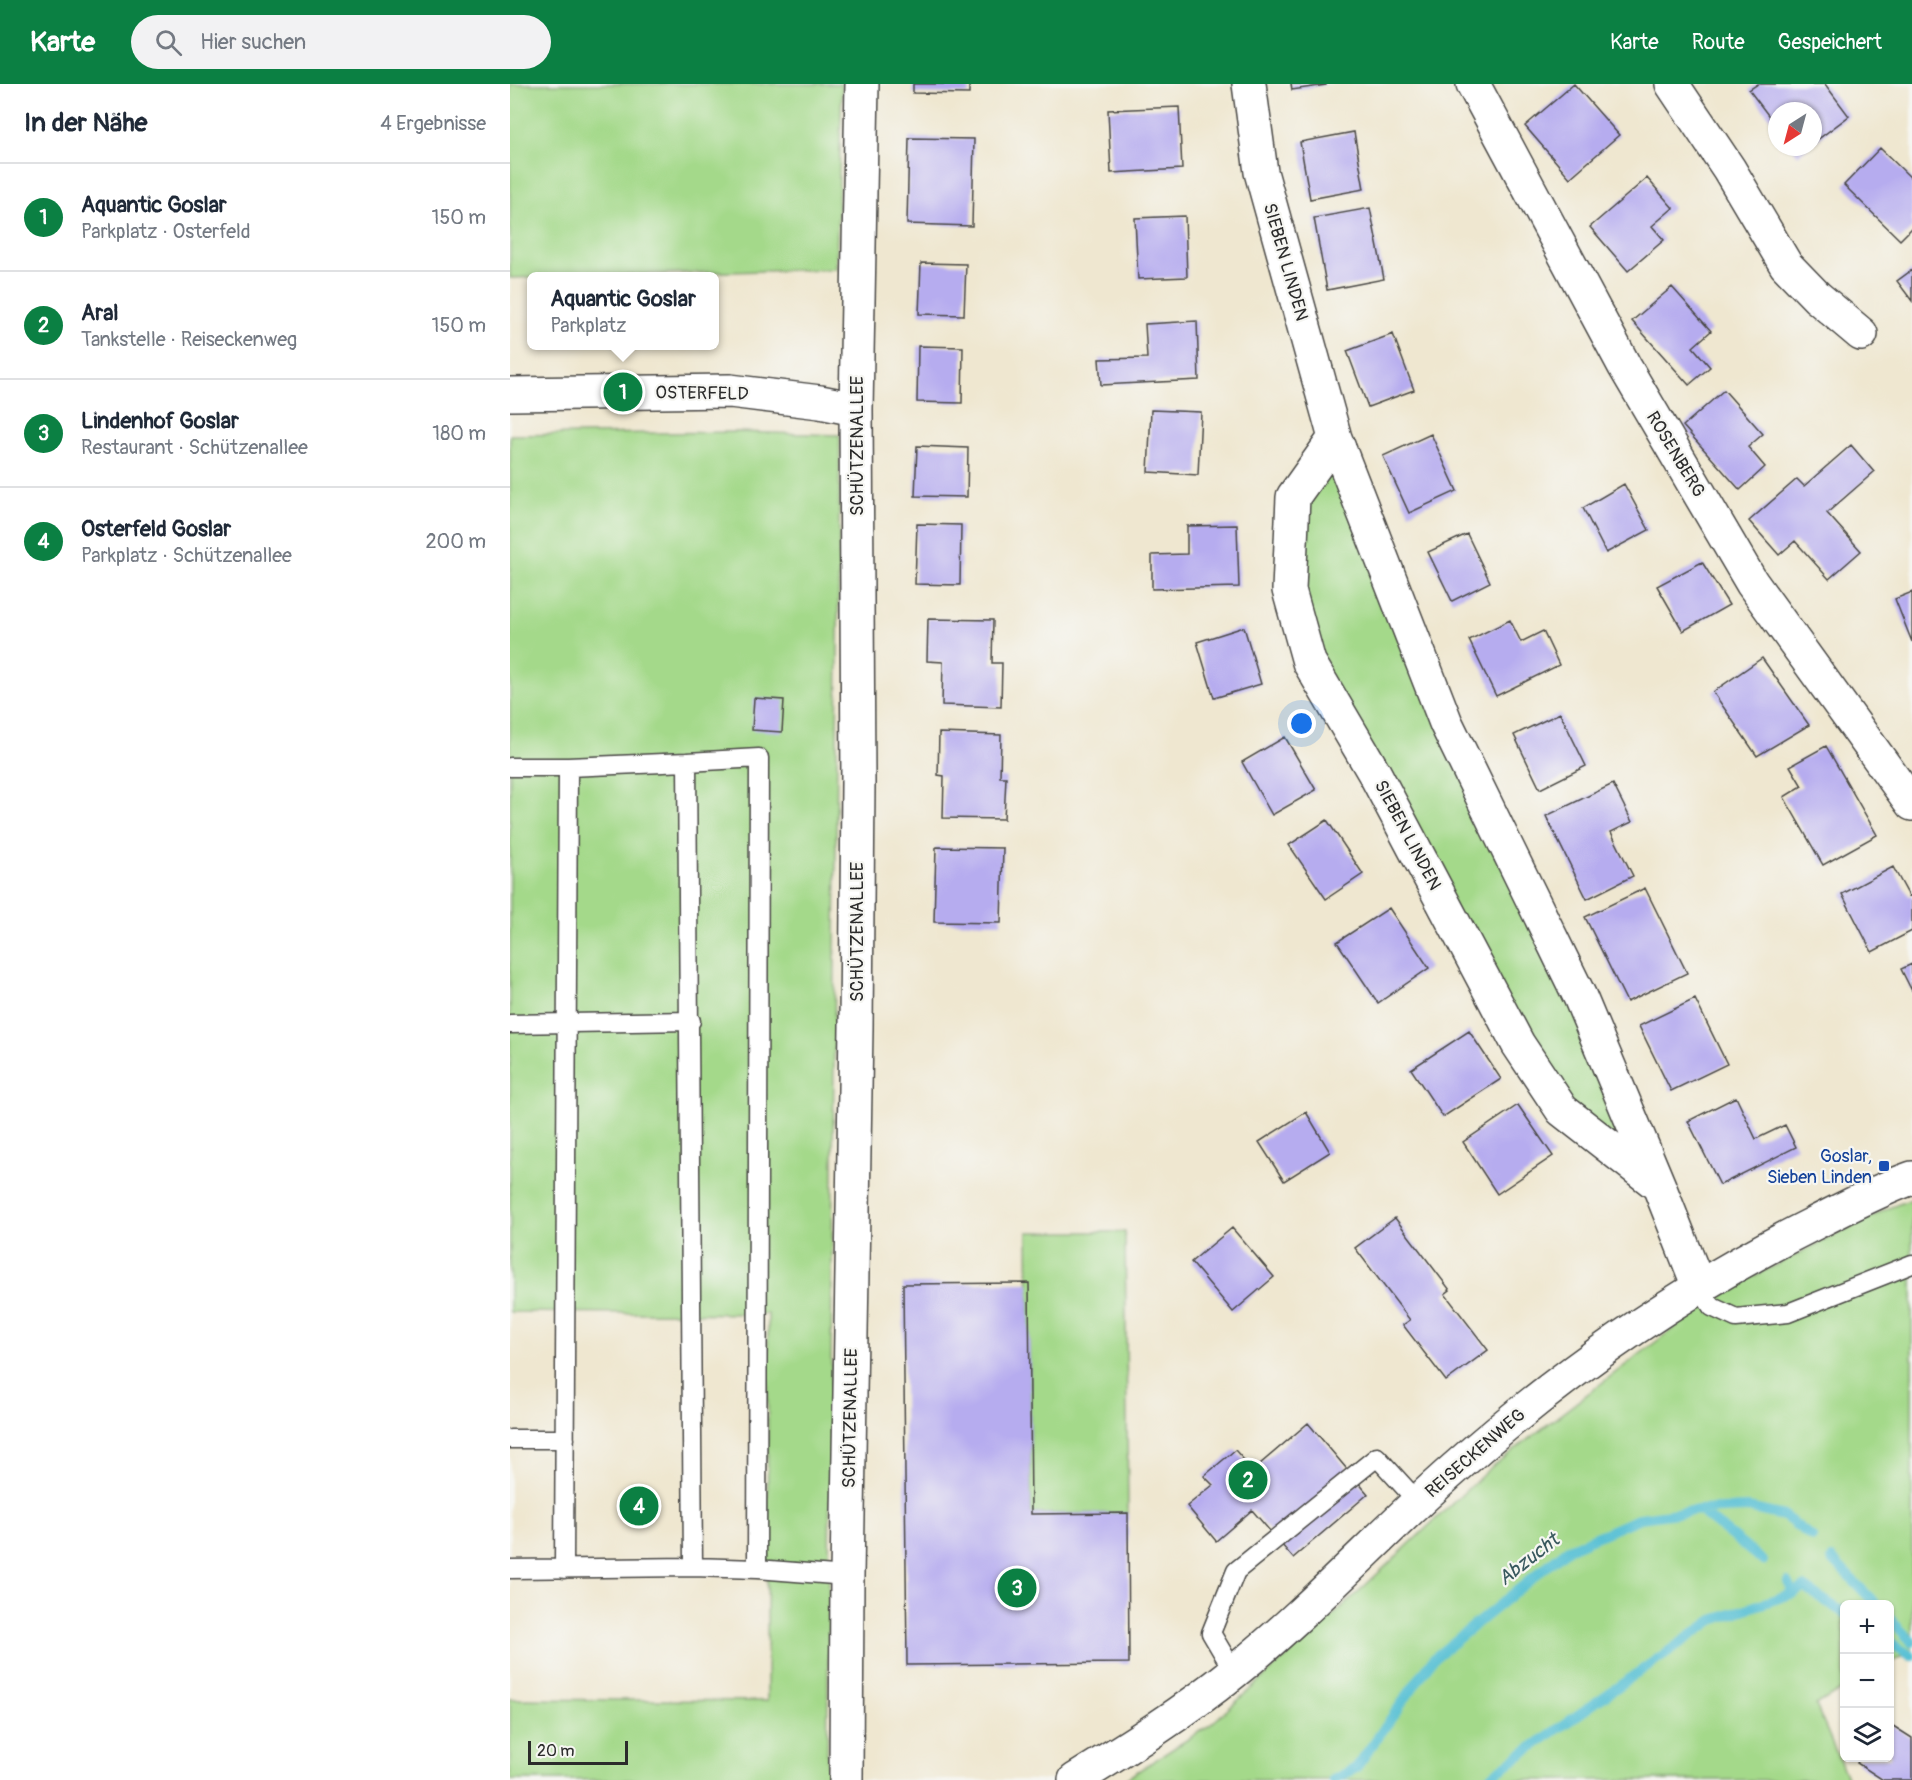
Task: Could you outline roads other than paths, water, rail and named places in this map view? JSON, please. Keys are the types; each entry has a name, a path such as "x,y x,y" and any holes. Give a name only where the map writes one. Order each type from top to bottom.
{"street":[{"name":"SCHÜTZENALLEE","path":"846,1780 858,795 856,410 862,84"},
{"name":"SIEBEN LINDEN","path":"1249,84 1261,172 1335,438 1446,723 1580,997 1699,1287"},
{"name":"ROSENBERG","path":"1473,84 1625,368 1752,583 1912,804"},
{"path":"1672,84 1729,169 1786,265 1816,297 1861,334"},
{"name":"OSTERFELD","path":"510,394 730,391 820,402 856,410"},
{"name":"SIEBEN LINDEN","path":"1335,438 1293,497 1289,590 1309,662 1376,774 1518,1044 1562,1110 1659,1186"},
{"name":"REISECKENWEG","path":"1075,1780 1138,1741 1234,1672 1345,1573 1418,1502 1525,1409 1635,1329 1699,1287 1794,1234 1912,1178"}],"lane":[{"path":"510,767 568,767 759,758 757,1569"},
{"path":"687,762 691,1021 693,1568"},
{"path":"564,1569 568,767"},
{"path":"510,1024 691,1021"},
{"path":"1699,1287 1712,1307 1736,1318 1788,1313 1912,1264"},
{"path":"510,1439 565,1439"},
{"path":"1234,1672 1211,1633 1236,1571 1377,1457 1418,1502"},
{"path":"510,1569 757,1569 847,1576"}],"waterway":[{"name":"Abzucht","path":"1333,1780 1356,1768 1433,1659 1568,1549 1640,1518 1699,1510 1748,1508 1784,1516 1812,1537"},
{"path":"1699,1510 1763,1561"},
{"name":"Abzucht","path":"1832,1559 1872,1600"},
{"path":"1788,1582 1794,1593 1804,1587 1840,1610"},
{"path":"1485,1780 1713,1620 1794,1593"},
{"name":"Abzucht","path":"1894,1623 1912,1642"},
{"path":"1894,1645 1911,1656"}],"place":[{"name":"Aquantic Goslar","path":"623,392"},
{"name":"Goslar, Sieben Linden","path":"1884,1166"},
{"name":"Aral","path":"1248,1480"},
{"name":"Osterfeld Goslar","path":"639,1506"},
{"name":"Lindenhof Goslar","path":"1017,1588"}]}
